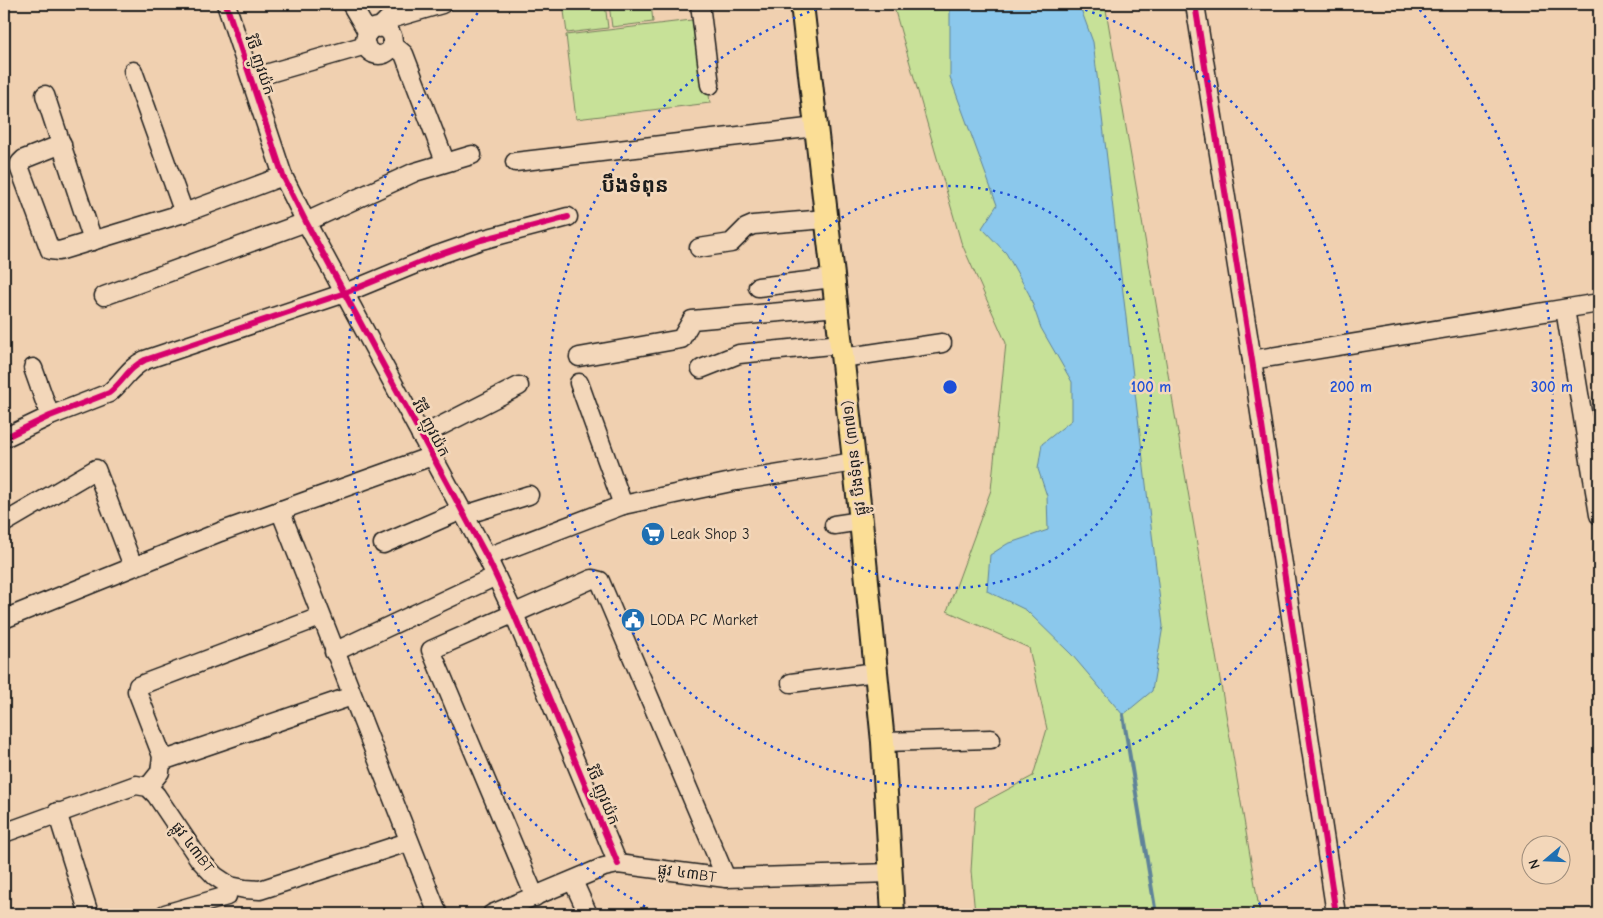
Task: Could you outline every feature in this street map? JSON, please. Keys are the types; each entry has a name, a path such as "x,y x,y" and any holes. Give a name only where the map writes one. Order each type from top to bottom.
{"main road":[{"name":"ផ្លូវ បឹងទំពុន (៣៧១)","path":"802,4 861,521 883,742 893,914"}],"street":[{"name":"វិថី ញូវយ៉ក","path":"226,4 283,176 487,557 514,614 618,864"},
{"path":"252,78 371,35 390,33 392,44 388,52 379,55 371,52 371,35 351,4"},
{"path":"371,35 388,20 442,4"},
{"path":"700,4 710,84"},
{"path":"1195,4 1252,360 1336,914"},
{"path":"392,44 404,54 443,156"},
{"path":"133,71 184,213"},
{"path":"45,95 93,241"},
{"path":"514,162 816,127"},
{"path":"62,144 24,158 20,163 20,169 50,250 59,251 184,213 283,176"},
{"path":"104,296 306,222 415,172 472,156"},
{"path":"4,438 50,416 109,393 117,387 129,369 145,360 345,293 472,243 568,218"},
{"path":"699,248 731,243 746,228 753,225 826,219"},
{"path":"758,288 833,278"},
{"path":"1252,360 1599,304"},
{"path":"579,357 681,339 692,320 837,307"},
{"path":"1565,309 1592,430 1599,515"},
{"path":"701,369 739,354 842,351 942,343"},
{"path":"33,368 50,416"},
{"path":"579,383 622,506"},
{"path":"421,436 519,386"},
{"path":"4,619 133,566 280,510 432,456"},
{"path":"487,557 622,506 736,481 854,462"},
{"path":"4,523 96,469 133,566"},
{"path":"384,544 464,512 529,495"},
{"path":"280,510 320,618 438,914"},
{"path":"834,525 861,521"},
{"path":"334,652 496,576"},
{"path":"535,897 430,650 592,579 600,581 726,878"},
{"path":"4,833 128,786 148,787 160,772 162,761 137,691 138,686 320,618"},
{"path":"790,683 876,672"},
{"path":"162,761 352,696"},
{"path":"883,742 991,739"},
{"name":"ផ្លូវ ៤៣BT","path":"148,787 156,795 198,859 228,891 260,890 408,842"},
{"path":"57,812 89,914"},
{"name":"ផ្លូវ ៤៣BT","path":"492,914 604,867 618,864 726,878 891,874"},
{"path":"573,881 588,914"},
{"path":"165,914 228,891 224,914"}],"green space":[{"path":"563,4 605,4 608,28 567,33"},
{"path":"609,4 651,4 653,22 612,27"},
{"path":"893,4 1105,4 1260,914 975,914 971,871 975,807 1033,776 1047,729 1029,648 947,611 991,490 1006,343 961,242"},
{"path":"700,19 710,103 576,119 566,35"}],"water":[{"path":"950,4 1079,4 1093,42 1163,626 1152,691 1123,715 1072,655 1026,610 987,591 990,555 1007,544 1048,530 1047,496 1038,469 1042,444 1072,420 1072,382 1041,328 1029,294 1006,253 982,228 997,205 950,77"}],"waterway":[{"path":"1123,715 1156,914"}],"cycle path":[{"path":"226,4 283,176 487,557 514,614 618,864"},
{"path":"1195,4 1252,360 1336,914"},
{"path":"4,438 50,416 109,393 134,367 145,360 345,293 435,256 481,240 568,217"}],"place":[{"name":"Leak Shop 3","path":"653,534"},
{"name":"LODA PC Market","path":"633,620"}],"district":[{"name":"បឹងទំពុន","path":"635,185"}]}
